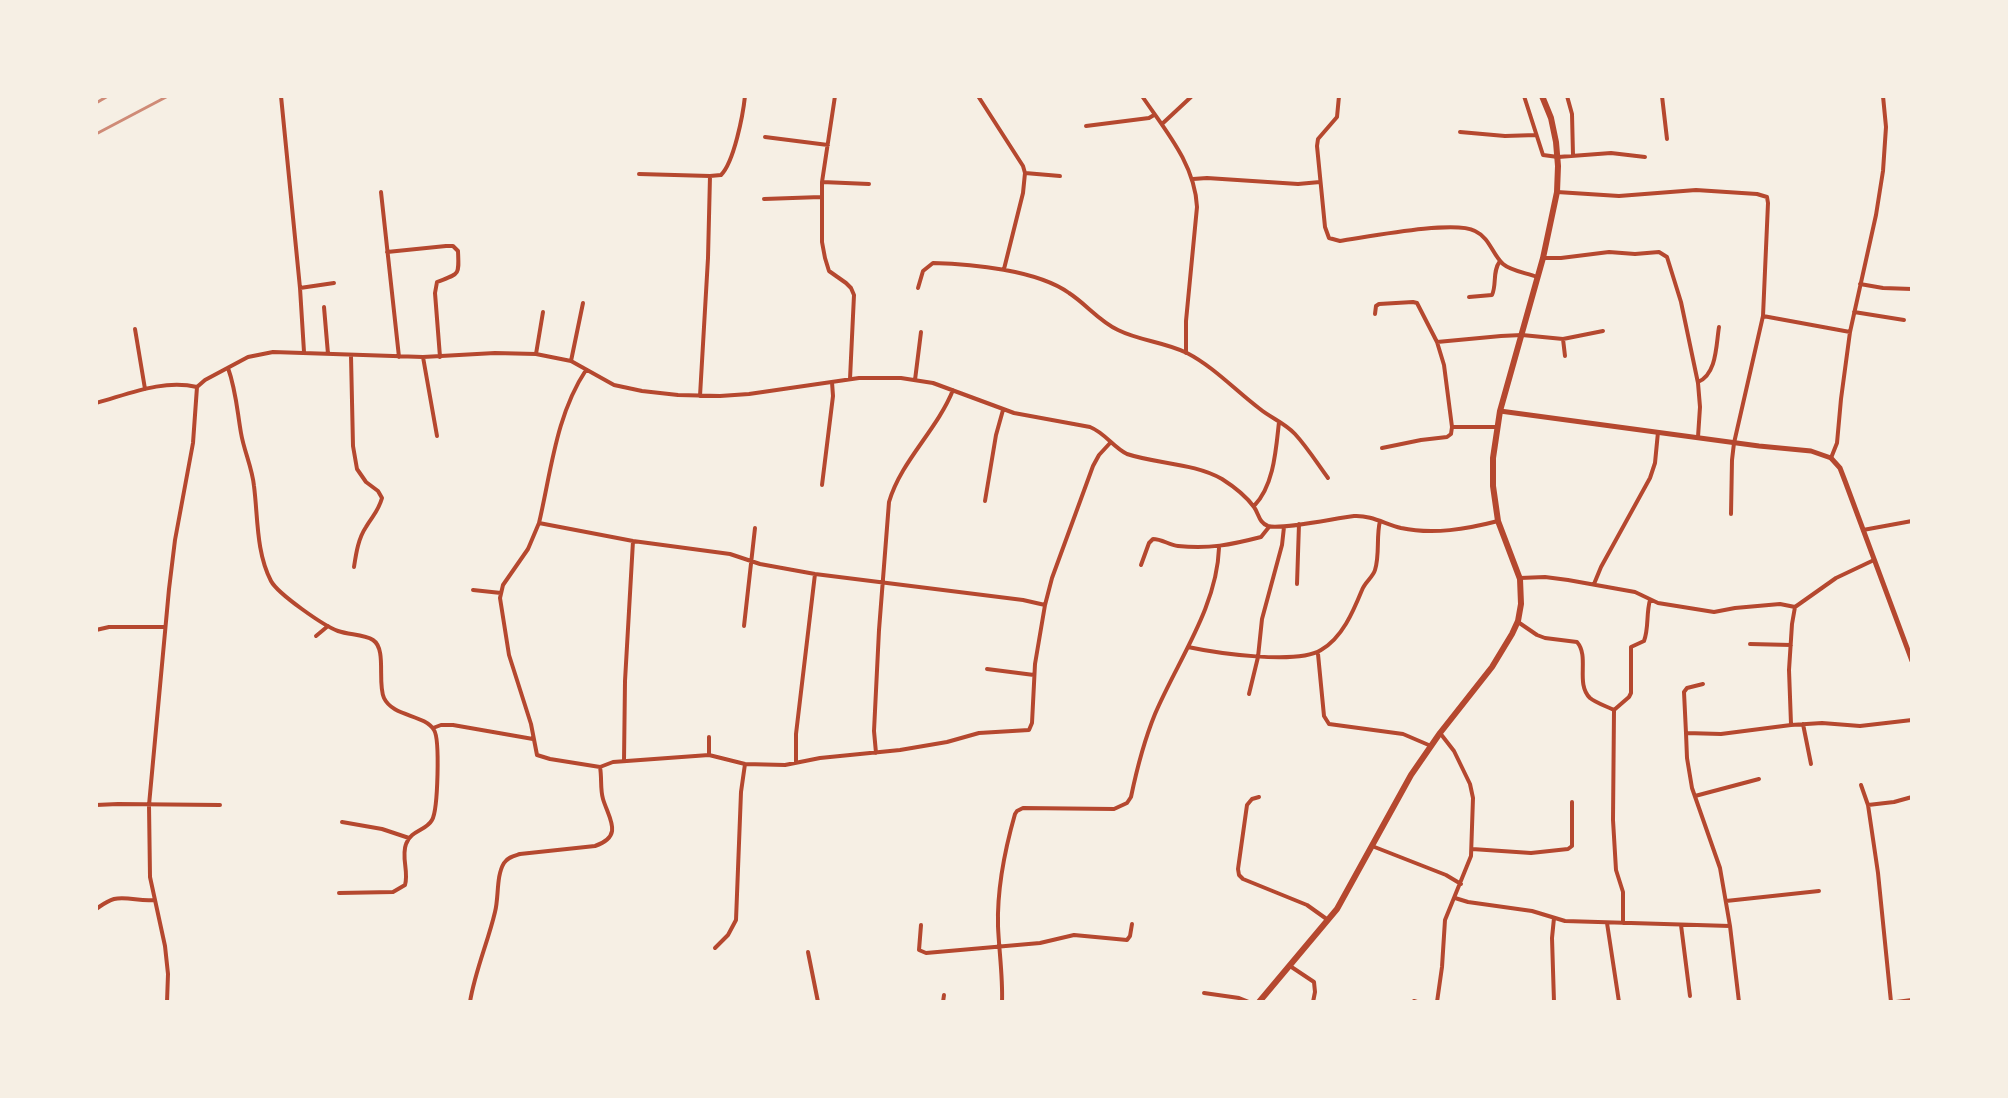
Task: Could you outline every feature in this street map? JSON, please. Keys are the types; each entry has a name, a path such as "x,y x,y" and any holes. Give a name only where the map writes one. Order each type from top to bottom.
{"main road":[{"path":"1259,1002 1343,899 1411,775 1492,667 1518,621 1520,579 1498,521 1493,486 1500,411 1543,258 1557,192 1558,157 1551,118 1542,96"}],"street":[{"path":"281,96 304,352"},
{"path":"639,174 721,175 726,169 740,126 745,96"},
{"path":"835,96 822,182 822,242 829,271 846,283 854,295 850,379"},
{"path":"978,96 1025,173 1023,193 1003,270"},
{"path":"1142,96 1193,179 1197,207 1186,321 1186,353"},
{"path":"1339,96 1337,117 1318,139 1317,146 1325,227 1329,238 1334,241 1457,226 1483,236 1507,267 1537,277"},
{"path":"1524,96 1543,155 1558,157 1611,153 1645,157"},
{"path":"1567,96 1572,114 1573,155"},
{"path":"1662,96 1667,139"},
{"path":"1831,458 1838,436 1850,332 1883,171 1886,127 1883,96"},
{"path":"1162,124 1191,97"},
{"path":"1086,126 1154,115"},
{"path":"1460,132 1536,135"},
{"path":"765,137 828,145"},
{"path":"1025,173 1060,176"},
{"path":"700,396 710,176"},
{"path":"1193,179 1298,184 1320,182"},
{"path":"822,182 869,184"},
{"path":"1557,192 1619,196 1696,190 1767,197 1763,316 1734,443 1731,514"},
{"path":"381,192 399,357"},
{"path":"764,199 821,197"},
{"path":"387,252 446,246 453,246 458,251 459,270 437,282 435,293 440,357"},
{"path":"1543,258 1609,252 1663,253 1667,257 1681,302 1698,383 1698,437"},
{"path":"1469,297 1492,295 1500,261"},
{"path":"918,288 923,271 933,263 1003,270 1059,286 1119,331 1186,353 1207,366 1262,411 1286,426 1328,478"},
{"path":"300,288 334,283"},
{"path":"1860,284 1912,289"},
{"path":"571,361 583,303"},
{"path":"1375,314 1379,304 1417,303 1437,342 1444,365 1452,427 1447,437 1382,448"},
{"path":"324,307 328,354"},
{"path":"536,354 543,312"},
{"path":"1854,312 1904,320"},
{"path":"1763,316 1850,332"},
{"path":"1698,383 1710,373 1719,327"},
{"path":"135,329 145,389"},
{"path":"1437,342 1522,335 1563,339 1603,331"},
{"path":"915,380 921,332"},
{"path":"1563,339 1565,356"},
{"path":"167,1002 165,946 150,877 149,805 175,540 193,443 197,387 257,354 304,352 440,357 536,354 571,361 602,380 627,388 700,396 749,394 850,379 882,377 915,380 953,390 1003,410 1090,427 1098,430 1119,450 1137,457 1217,476 1254,506 1260,520 1269,526 1284,527 1358,516 1405,529 1441,531 1498,521"},
{"path":"351,356 353,446 357,469 382,498 379,510 359,541 354,567"},
{"path":"423,357 437,436"},
{"path":"228,368 252,471 261,553 273,585 328,626 372,639 378,644 385,701 390,707 433,728 436,735 435,812 428,825 409,838 404,854 405,885 393,892 339,893"},
{"path":"586,370 572,395 561,426 534,537 501,593 505,640 531,724 535,749 540,757 597,766 613,762 709,755 769,766 947,742 979,733 1029,730 1039,634 1052,578 1093,466 1111,442"},
{"path":"822,485 832,382"},
{"path":"96,403 172,384 197,387"},
{"path":"876,753 876,685 889,502 893,486 942,413 953,390"},
{"path":"985,501 1003,410"},
{"path":"1500,411 1811,451 1831,458 1840,468 1912,661"},
{"path":"1254,506 1268,481 1279,422"},
{"path":"1452,427 1497,427"},
{"path":"1594,584 1650,478 1658,432"},
{"path":"1188,647 1258,657 1318,652 1338,636 1367,580 1375,571 1380,521"},
{"path":"1863,530 1912,521"},
{"path":"539,523 633,541 730,554 760,564 815,574 1045,605"},
{"path":"1297,584 1299,524"},
{"path":"1141,565 1153,539 1177,546 1219,548 1261,537 1269,526"},
{"path":"1249,694 1258,657 1262,619 1284,527"},
{"path":"744,626 755,528"},
{"path":"624,761 633,541"},
{"path":"1002,1002 998,923 1000,892 1015,814 1023,808 1114,809 1127,803 1154,716 1188,647 1215,581 1219,548"},
{"path":"1791,725 1789,670 1795,607 1836,578 1874,560"},
{"path":"796,763 796,734 815,574"},
{"path":"1520,579 1555,578 1594,584 1635,592 1669,606 1714,612 1780,604 1795,607"},
{"path":"473,590 501,593"},
{"path":"1623,923 1623,892 1616,870 1613,820 1614,710 1631,693 1631,647 1644,641 1650,600"},
{"path":"1518,621 1537,635 1580,645 1586,691 1593,700 1614,710"},
{"path":"316,636 328,626"},
{"path":"96,630 109,627 165,627"},
{"path":"1750,644 1791,645"},
{"path":"1318,652 1324,716 1329,724 1403,734 1431,746"},
{"path":"987,669 1034,675"},
{"path":"1703,684 1687,688 1684,692 1687,758 1726,901 1739,1002"},
{"path":"1686,733 1721,734 1803,724 1860,726 1912,720"},
{"path":"1803,724 1811,764"},
{"path":"433,728 453,725 533,739"},
{"path":"1437,1002 1445,920 1472,849 1473,798 1470,784 1454,751 1440,733"},
{"path":"709,737 709,755"},
{"path":"715,948 728,935 736,920 745,764"},
{"path":"470,1002 476,970 496,908 504,862 520,854 595,846 609,837 612,820 603,801 597,766"},
{"path":"1695,796 1759,779"},
{"path":"1861,785 1868,805 1894,1002 1912,1000"},
{"path":"1259,797 1247,805 1239,875 1307,905 1328,920"},
{"path":"1868,805 1912,797"},
{"path":"1472,849 1531,853 1568,849 1572,846 1572,802"},
{"path":"96,805 220,805"},
{"path":"342,822 382,829 409,838"},
{"path":"1372,846 1461,884"},
{"path":"1726,901 1819,891"},
{"path":"1454,897 1575,922 1730,926"},
{"path":"96,909 120,898 155,900"},
{"path":"1554,918 1554,1002"},
{"path":"1607,923 1619,1002"},
{"path":"921,925 918,946 922,953 1000,948 1074,935 1127,940 1132,924"},
{"path":"1681,925 1690,996"},
{"path":"808,952 818,1002"},
{"path":"1289,966 1314,982 1313,1002"},
{"path":"1204,993 1249,1002"},
{"path":"943,1002 944,995"}],"railway":[{"path":"96,103 108,96"},
{"path":"96,134 168,96"}]}
